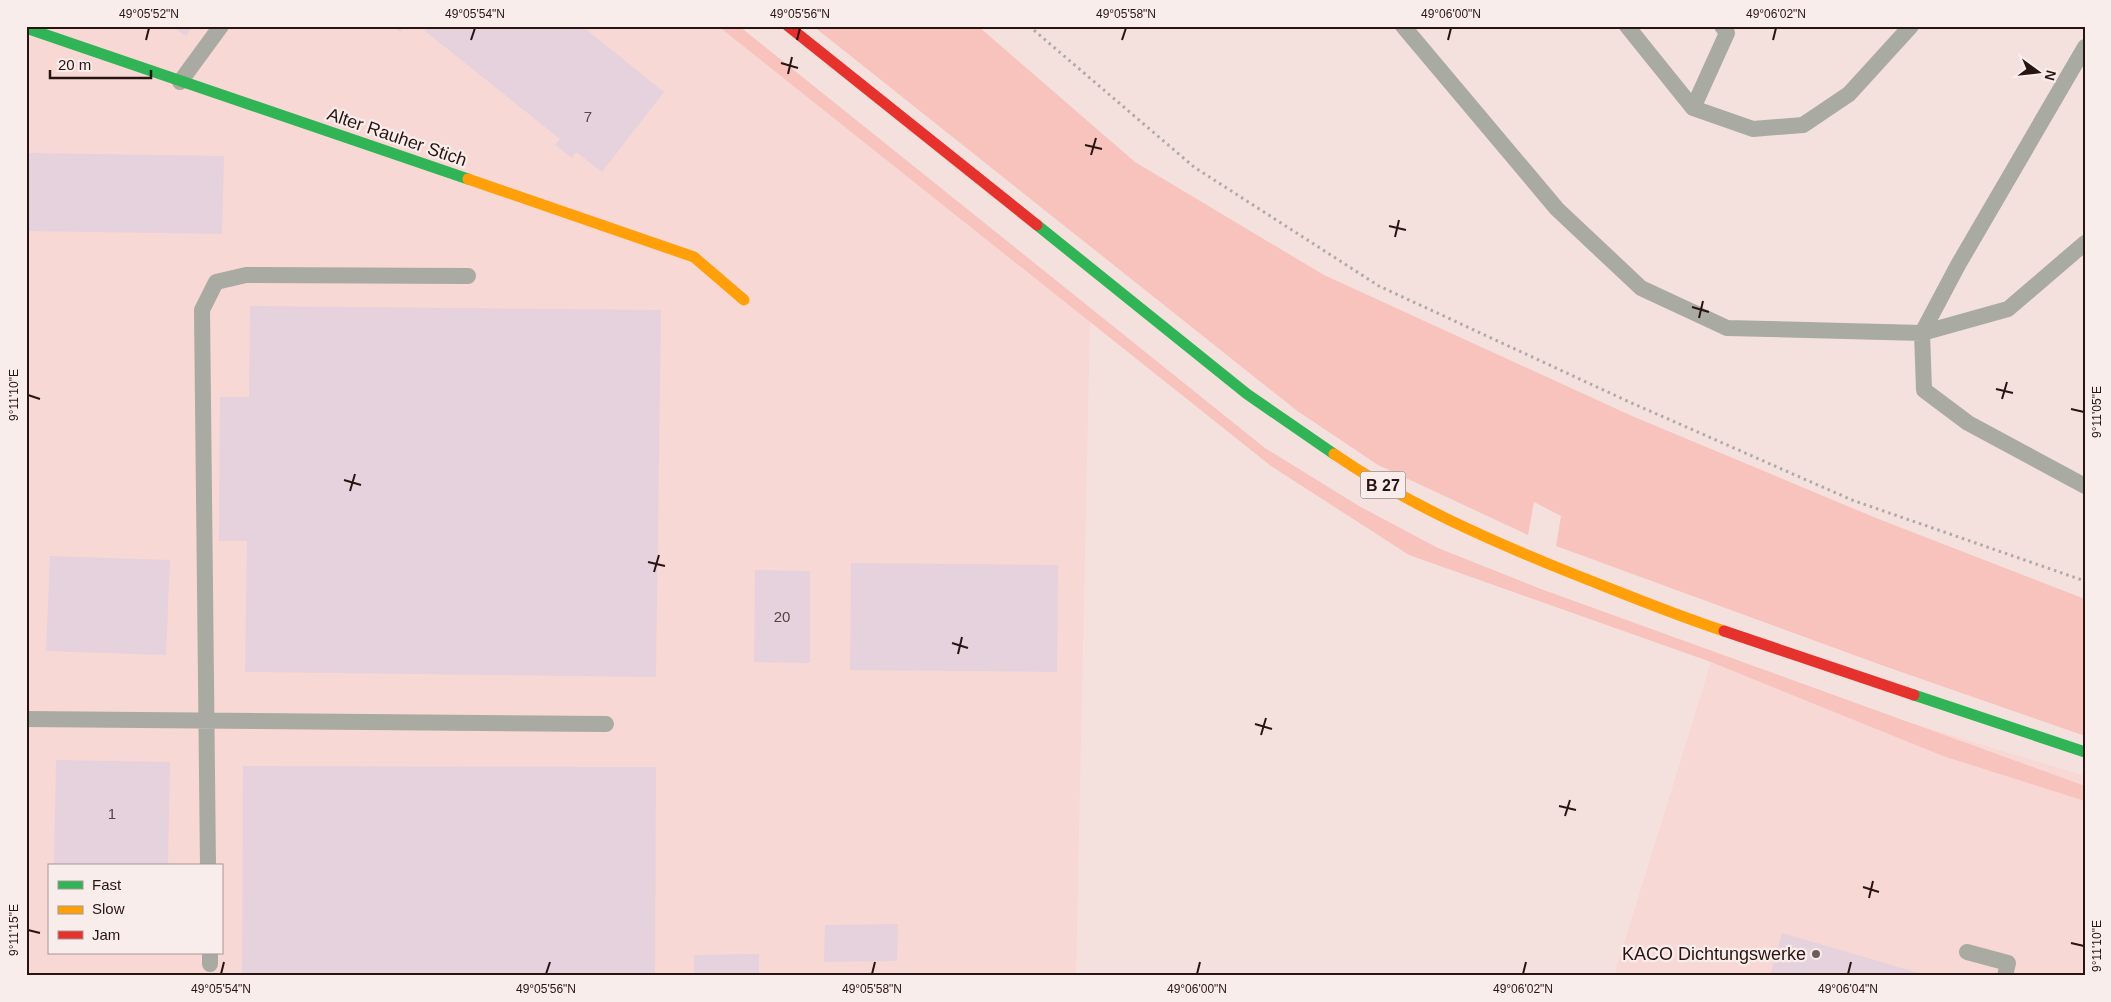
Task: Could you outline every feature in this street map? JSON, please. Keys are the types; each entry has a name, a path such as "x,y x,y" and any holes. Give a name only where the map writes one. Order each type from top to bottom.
{"main road":[{"name":"B 27","path":"788,26 1247,394 1369,478 1438,514 1506,546 1614,590 1716,628 2085,752"},
{"name":"Alter Rauher Stich","path":"26,28 694,257 744,300"}],"lane":[{"path":"180,82 221,26"},
{"path":"1402,26 1557,209 1641,288 1727,328 1922,333 2008,308 2085,243"},
{"path":"1627,26 1693,108 1753,129 1803,125 1849,94 1911,26"},
{"path":"1693,108 1727,33 1722,26"},
{"path":"2085,47 1958,265 1922,333 1924,390 1968,423 2085,486"},
{"path":"208,864 202,310 216,282 246,275 468,276"},
{"path":"26,719 606,724"},
{"path":"1967,952 2008,963 2005,976"}],"path":[{"path":"1028,26 1194,167 1380,286 1625,400 1852,500 2085,581"}],"shaded area":[{"path":"26,26 722,26 1090,321 1076,976 26,976"},
{"path":"718,26 739,26 1265,448 1359,506 1438,548 1541,589 2085,786 2085,801 1943,756 1711,662 1409,555 1271,466"},
{"path":"813,26 978,26 1135,162 1324,275 1632,416 1876,518 2085,599 2085,736 1884,666 1556,546 1561,516 1534,502 1528,535 1378,465 1296,410"},
{"path":"1711,662 2085,776 2085,976 1614,976"}],"building":[{"path":"171,26 193,26 186,36"},
{"path":"392,26 404,26 400,32"},
{"path":"429,26 582,26 664,92 602,172 576,152 572,158 555,145 560,139 425,31"},
{"path":"26,153 224,156 222,234 26,231"},
{"path":"250,306 661,310 656,677 245,672 247,541 219,541 220,397 249,397"},
{"path":"50,556 170,560 166,655 46,651"},
{"path":"851,563 1058,565 1057,672 850,670"},
{"path":"755,570 810,571 810,663 754,662"},
{"path":"56,760 170,762 168,864 54,864"},
{"path":"243,766 656,767 655,976 242,976"},
{"path":"898,924 897,961 824,962 825,925"},
{"name":"KACO Dichtungswerke","path":"1782,933 1926,975 1926,976 1770,976"},
{"path":"759,954 759,976 694,976 694,955"}],"traffic: fast":[{"path":"26,28 468,179"},
{"path":"1037,225 1247,394 1334,454"},
{"path":"1914,695 2085,752"}],"traffic: slow":[{"path":"468,179 694,257 744,300"},
{"path":"1334,454 1390,489 1479,534 1628,596 1724,631"}],"traffic: jam":[{"path":"788,26 1037,225"},
{"path":"1724,631 1914,695"}],"place":[{"name":"KACO Dichtungswerke","path":"1816,954"}]}
